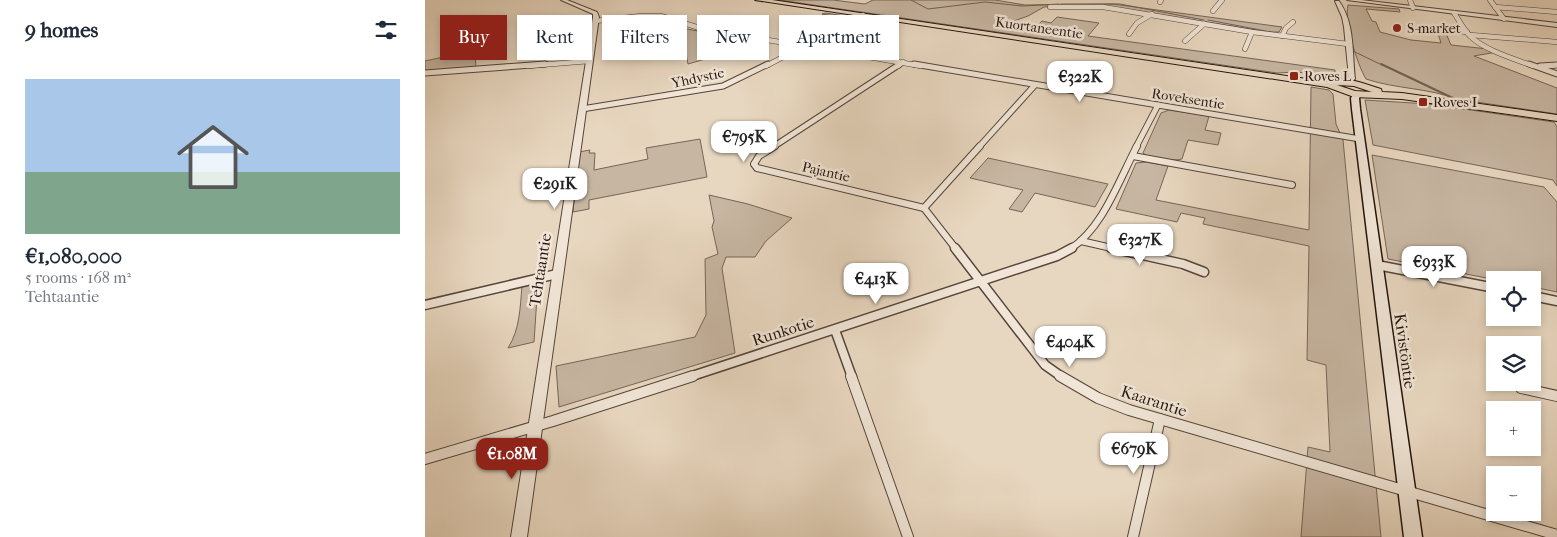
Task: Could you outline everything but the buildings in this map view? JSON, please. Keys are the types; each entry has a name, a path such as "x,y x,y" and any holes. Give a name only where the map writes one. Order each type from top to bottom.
{"highway":[{"name":"Kuortaneentie","path":"758,0 856,15"},
{"name":"Kuortaneentie","path":"899,21 1344,86 1364,91"},
{"path":"1364,91 1557,118"}],"main road":[{"name":"Kivistöntie","path":"1344,86 1356,109"},
{"name":"Kivistöntie","path":"1364,91 1355,98 1356,109 1413,537"}],"street":[{"path":"563,0 595,13 595,21"},
{"path":"1213,11 1220,5 1222,0"},
{"path":"1410,0 1413,8"},
{"path":"1490,0 1504,19"},
{"path":"1334,1 1557,25"},
{"path":"1344,86 1351,80 1347,3"},
{"path":"1050,7 1093,6 1152,14 1252,32 1348,44"},
{"path":"1495,7 1557,12"},
{"path":"1454,13 1469,34 1487,46 1557,74"},
{"path":"1129,34 1137,23 1152,14"},
{"name":"Roveksentie","path":"595,21 641,16 661,16 706,30 779,42"},
{"name":"Tehtaantie","path":"519,537 595,21"},
{"path":"1282,36 1286,28 1293,22"},
{"path":"1185,41 1204,24"},
{"path":"1425,28 1557,42"},
{"path":"1245,49 1252,32"},
{"name":"Yhdystie","path":"582,109 723,86 779,59"},
{"name":"Roveksentie","path":"891,60 1360,139"},
{"path":"425,73 589,61"},
{"name":"Pajantie","path":"903,62 759,156 754,164 757,168 924,208"},
{"path":"1538,66 1557,65"},
{"path":"1351,68 1364,91"},
{"path":"924,208 1035,85"},
{"name":"Runkotie","path":"425,459 535,427 1057,256 1089,235 1097,224 1158,106"},
{"path":"1133,156 1292,185"},
{"name":"Kaarantie","path":"924,208 1045,365 1072,384 1098,398 1160,419 1557,535"},
{"path":"1081,241 1183,264 1204,272"},
{"path":"1377,265 1486,286"},
{"path":"425,305 557,274"},
{"path":"1541,298 1557,301"},
{"path":"835,330 908,537"},
{"path":"1534,391 1557,396"},
{"path":"1133,537 1160,419"}],"shaded area":[{"path":"779,0 833,0 865,4 873,0 995,0 1025,5 1113,4 1282,27 1279,32 1269,32 1119,8 1073,5 1044,7 1014,21 1038,25 1042,21 1051,23 1057,17 1099,23 1088,36 1335,70 1335,76 1296,72 1277,73 899,18 899,15 881,15"},
{"path":"1348,5 1399,9 1400,12 1366,9 1372,21 1376,22 1380,32 1411,40 1441,43 1437,30 1445,31 1451,45 1488,49 1497,52 1474,56 1557,88 1557,114 1456,99 1446,95 1366,79 1352,43 1348,22"},
{"path":"687,29 697,31 697,60 702,60 688,64"},
{"path":"440,58 440,60 475,60 476,67 425,71 425,61"},
{"path":"1311,87 1329,90 1333,94 1336,124 1343,140 1381,537 1301,537 1308,447 1330,452 1326,365 1307,360 1309,246 1203,224 1205,218 1181,213 1177,222 1116,209 1136,163 1146,162 1168,166 1156,200 1309,230"},
{"path":"1365,100 1429,104 1554,122 1557,127 1557,186 1553,180 1373,145"},
{"path":"1169,110 1209,116 1205,130 1221,133 1218,145 1188,140 1182,159 1161,160 1147,156 1143,153 1161,113"},
{"path":"700,139 707,177 589,200 589,209 573,212 579,152 590,150 589,153 595,153 594,170 648,159 646,148"},
{"path":"1372,155 1544,187 1557,202 1557,292 1541,289 1541,271 1486,271 1486,278 1388,259"},
{"path":"988,158 1108,184 1095,207 1035,193 1022,212 1009,209 1023,190 970,178"},
{"path":"709,195 748,204 792,218 766,241 755,257 726,257 722,268 735,353 559,407 556,366 695,337 706,315 705,259 718,254 712,227 714,221"},
{"path":"538,282 534,342 508,348 517,326 522,286"}],"waterway":[{"path":"911,0 928,9 985,2 1022,6 1059,4"},
{"path":"1061,4 1120,4 1204,20"},
{"path":"1208,20 1271,32"},
{"path":"1355,52 1384,66"},
{"path":"1381,64 1457,100"}],"place":[{"name":"S-market","path":"1397,28"},
{"name":"Roves L","path":"1294,76"},
{"name":"Roves I","path":"1423,102"}]}
